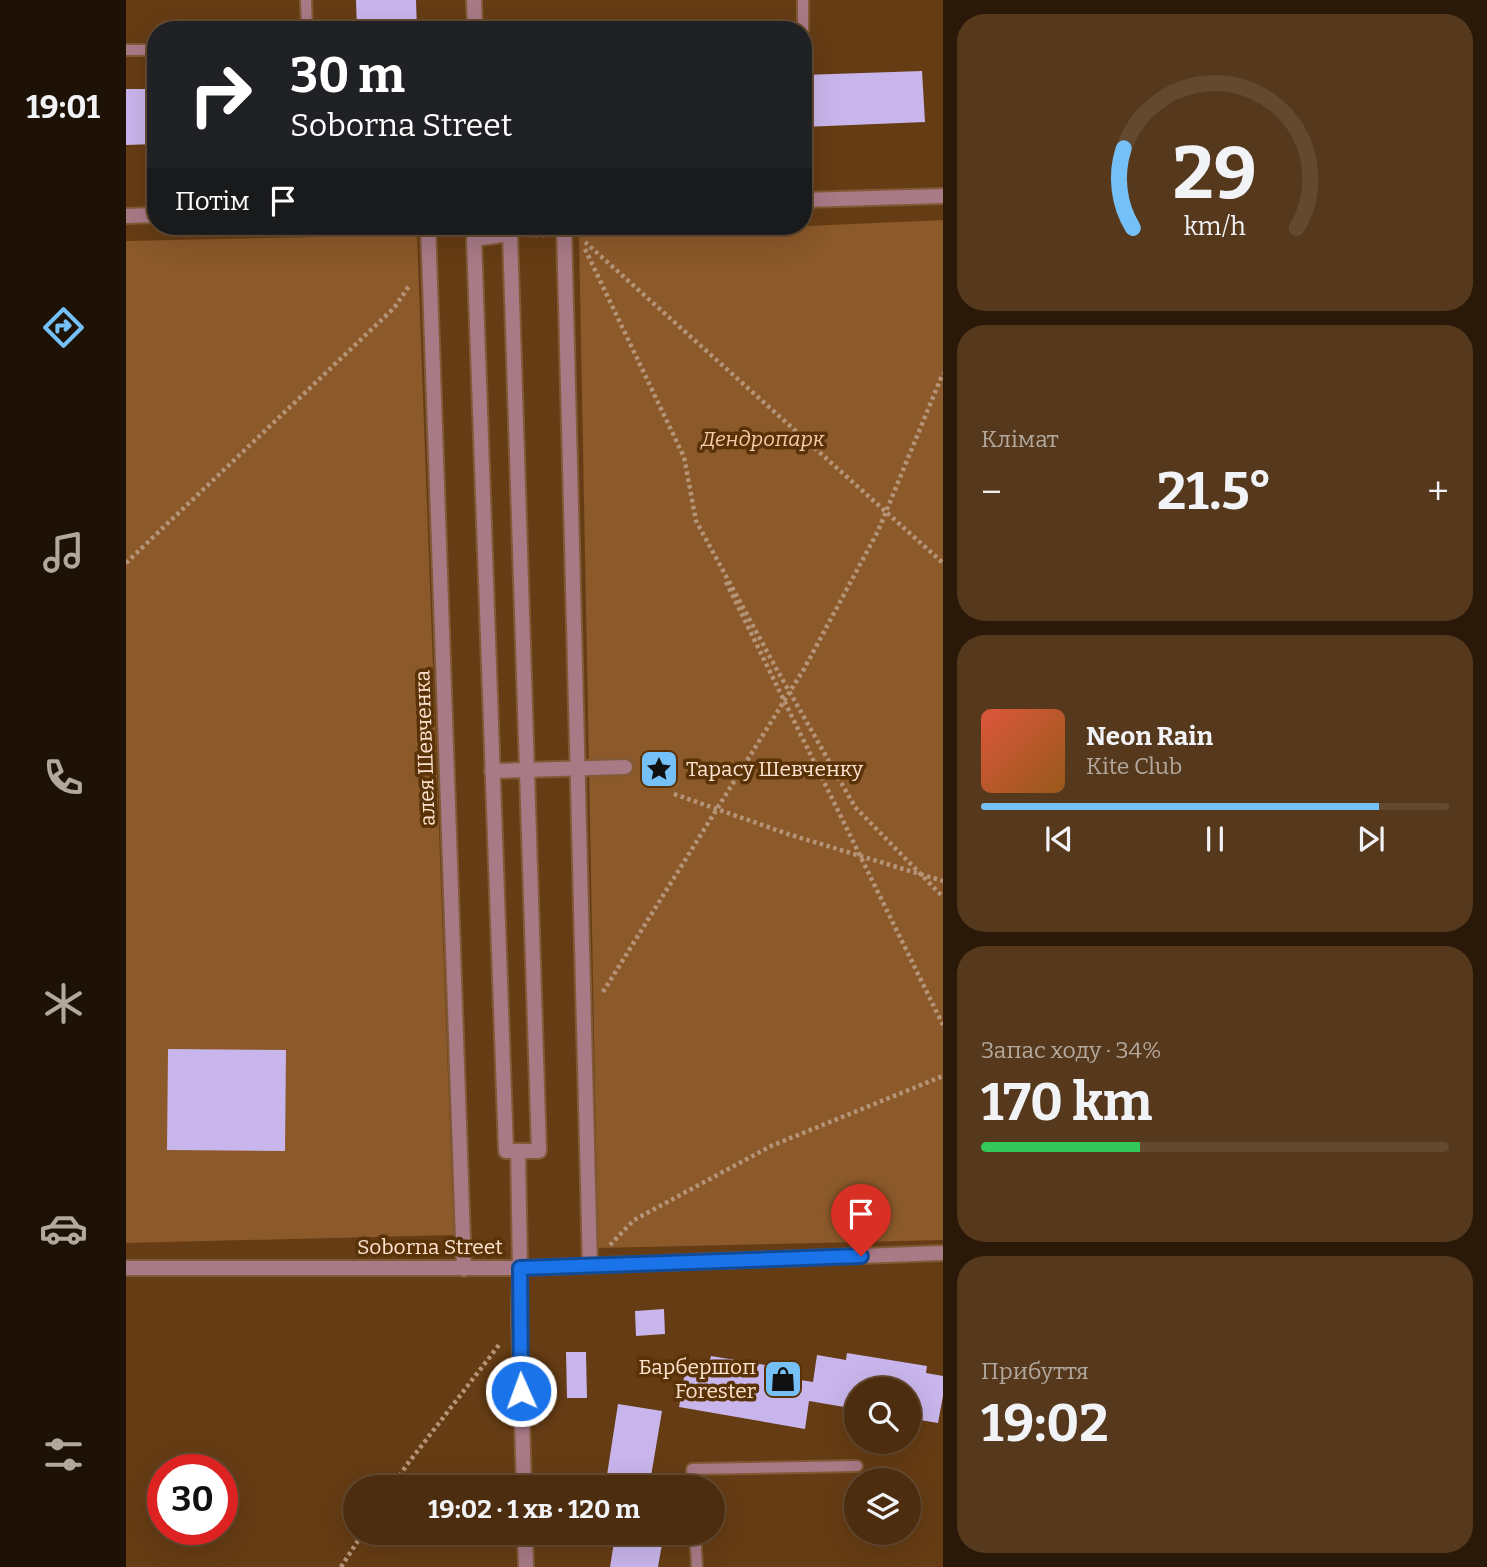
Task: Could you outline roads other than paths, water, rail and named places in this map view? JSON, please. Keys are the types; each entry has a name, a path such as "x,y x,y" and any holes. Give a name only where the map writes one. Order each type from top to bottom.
{"street":[{"path":"474,0 475,21"},
{"path":"812,200 943,197"},
{"path":"126,216 147,215"},
{"name":"алея Шевченка","path":"428,235 464,1269"},
{"path":"479,235 474,239 506,1151 539,1151 510,235"},
{"path":"565,235 590,1266"},
{"path":"492,771 625,767"},
{"path":"518,1151 524,1475"},
{"name":"Soborna Street","path":"126,1268 520,1268 943,1253"},
{"path":"525,1545 526,1567"}],"lane":[{"path":"306,0 307,21"},
{"path":"803,0 803,21"},
{"path":"126,50 147,50"},
{"path":"692,1475 692,1469 857,1466"},
{"path":"696,1545 697,1567"}],"place":[{"name":"Тарасу Шевченку","path":"659,769"},
{"name":"Барбершоп Forester","path":"783,1379"}],"park label":[{"name":"Дендропарк","path":"763,439"}]}
